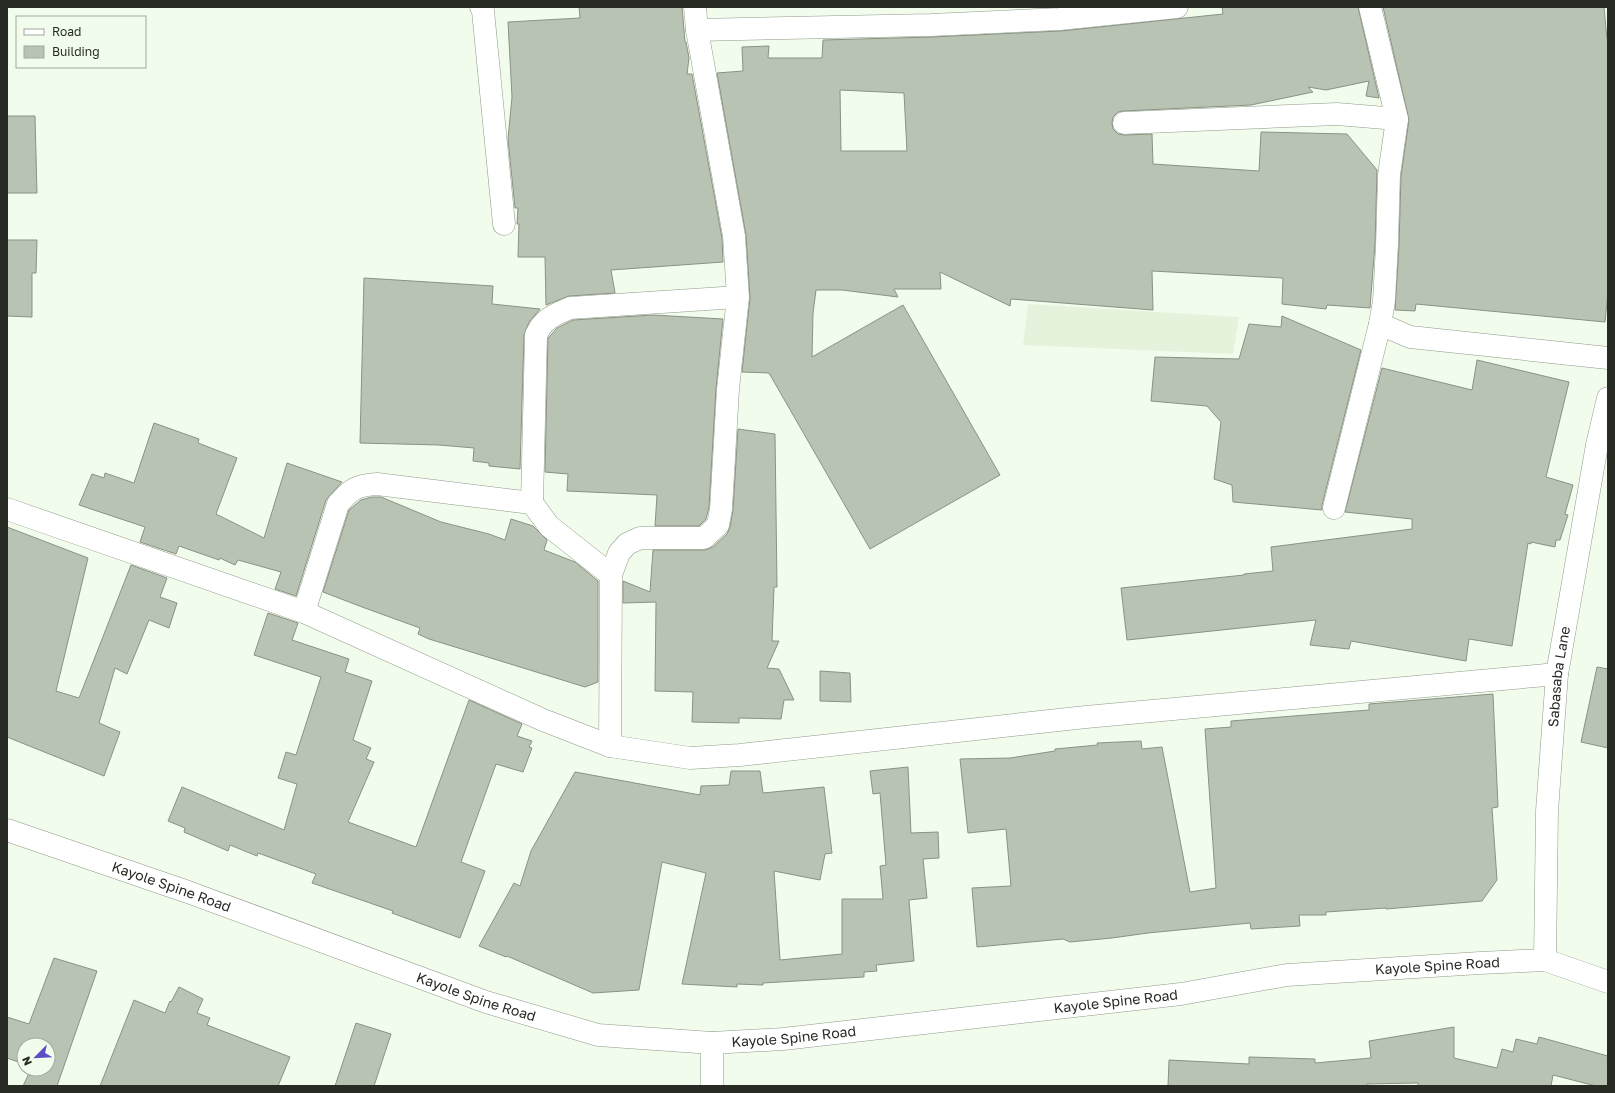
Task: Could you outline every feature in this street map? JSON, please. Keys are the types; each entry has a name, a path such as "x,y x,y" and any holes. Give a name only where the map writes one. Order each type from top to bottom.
{"street":[{"path":"481,7 483,11 504,224"},
{"path":"610,746 611,575 619,554 627,544 640,538 704,538 718,525 721,509 728,389 738,297 734,236 697,30 695,7"},
{"path":"697,30 931,25 1052,20 1168,7"},
{"path":"1334,508 1380,324 1384,301 1387,245 1388,175 1397,119 1370,7"},
{"path":"1124,123 1337,114 1397,119"},
{"path":"611,575 549,526 532,503 536,335 541,324 553,315 570,308 738,297"},
{"path":"1380,324 1410,337 1608,358"},
{"name":"Sabasaba Lane","path":"1545,960 1547,811 1557,674 1602,447 1608,398"},
{"path":"304,612 338,504 349,491 365,484 377,484 532,503"},
{"path":"7,509 304,612 543,720 610,746 690,758 740,755 1086,717 1557,674"},
{"name":"Kayole Spine Road","path":"7,830 188,892 486,1002 598,1035 712,1043 783,1040 1181,994 1288,975 1545,960 1608,982"},
{"path":"712,1043 712,1086"}],"shaded area":[{"path":"1028,304 1239,317 1233,354 1023,345"}],"building":[{"path":"579,7 682,7 685,42 689,58 687,74 692,74 722,238 723,262 611,270 615,293 569,296 546,305 545,257 518,257 518,208 515,208 508,139 512,97 508,22 580,18"},
{"path":"1222,7 1358,7 1379,98 1366,96 1369,81 1326,90 1308,87 1313,92 1251,105 1118,112 1113,117 1113,129 1118,134 1124,135 1152,134 1153,164 1259,171 1261,132 1347,134 1377,170 1375,244 1370,308 1327,305 1326,309 1282,304 1283,278 1152,271 1153,310 1011,299 1010,306 940,272 941,289 894,289 898,297 842,290 816,290 813,313 812,357 903,305 1000,475 870,549 769,373 742,372 750,298 746,235 717,73 743,71 742,47 769,46 768,58 822,58 823,40 1061,31 1223,14","holes":["840,90 904,93 907,151 841,151"]},
{"path":"1383,7 1604,7 1608,39 1608,292 1605,322 1416,304 1415,311 1395,310 1401,176 1409,120"},
{"path":"7,116 35,116 37,193 7,193"},
{"path":"7,240 37,240 36,273 32,273 32,317 7,316"},
{"path":"364,278 493,286 492,304 540,309 529,322 524,335 520,469 489,466 489,463 473,461 474,448 439,445 360,443"},
{"path":"653,315 723,319 716,388 709,507 706,519 699,526 655,526 657,495 567,491 568,474 545,472 548,338 557,328 573,320"},
{"path":"1282,316 1361,350 1322,510 1233,502 1232,485 1214,479 1221,422 1207,406 1151,401 1155,357 1239,359 1249,324 1281,327"},
{"path":"1477,360 1569,382 1546,477 1573,485 1565,514 1568,515 1560,540 1556,540 1555,547 1531,542 1531,544 1528,543 1512,646 1469,639 1466,661 1351,641 1349,649 1310,645 1316,620 1127,640 1121,588 1273,571 1271,547 1412,529 1412,519 1345,512 1382,368 1472,390"},
{"path":"154,423 199,439 198,443 237,458 216,514 264,538 287,463 342,482 326,500 296,596 275,589 281,572 238,560 235,565 220,558 219,560 179,546 176,554 140,542 145,527 79,505 92,474 104,478 105,473 134,483"},
{"path":"738,429 775,434 777,587 774,587 772,641 779,641 767,668 779,669 794,700 784,700 781,719 739,718 739,723 692,722 693,692 655,691 656,602 623,603 623,581 650,592 653,550 705,550 713,547 727,534 730,527 733,510"},
{"path":"372,497 381,497 441,522 489,534 505,540 511,519 533,526 547,540 544,550 575,562 598,581 598,682 585,687 429,639 418,634 420,628 323,592 349,510 361,500"},
{"path":"7,527 88,558 56,691 79,698 131,565 167,578 160,597 177,603 169,628 149,620 127,674 115,668 99,723 120,732 104,776 7,737"},
{"path":"268,613 298,623 292,640 349,659 345,672 372,681 353,740 371,748 366,759 374,762 348,822 416,847 469,700 522,724 517,736 532,741 529,747 532,748 523,772 496,764 461,862 485,871 460,938 392,913 393,911 312,883 316,874 258,853 257,856 230,845 228,851 184,832 185,828 168,821 182,787 284,830 297,784 278,778 286,752 296,755 321,677 254,655"},
{"path":"1597,667 1608,669 1608,748 1581,742"},
{"path":"820,671 850,673 851,702 820,701"},
{"path":"1493,694 1498,807 1492,808 1497,880 1482,901 1386,909 1326,912 1326,915 1299,915 1300,926 1251,929 1250,923 1070,942 1063,939 977,947 972,888 1011,886 1006,829 968,833 960,759 1010,758 1055,751 1055,749 1098,745 1097,743 1141,741 1142,749 1162,747 1190,892 1216,888 1205,729 1231,727 1231,721 1369,710 1369,704"},
{"path":"908,767 911,833 938,832 939,858 923,859 927,898 909,900 914,961 876,965 877,971 864,972 864,977 763,983 763,985 737,984 737,987 682,984 706,873 662,862 639,990 593,993 507,956 506,957 479,946 514,883 520,886 531,851 575,772 700,795 701,786 729,785 731,771 760,771 763,793 824,787 832,853 825,854 820,880 774,871 780,960 842,954 842,899 883,899 880,866 886,865 880,793 873,794 870,771"},
{"path":"54,958 97,971 57,1086 23,1086 27,1077 56,1077 56,1037 16,1037 16,1061 7,1058 7,1017 29,1024"},
{"path":"179,987 203,999 197,1013 210,1018 207,1025 290,1057 278,1086 100,1086 134,1000 165,1013 170,1001 171,1002"},
{"path":"356,1023 391,1034 374,1086 335,1086"},
{"path":"1454,1027 1454,1058 1497,1068 1502,1049 1513,1052 1516,1039 1537,1044 1539,1037 1608,1056 1608,1086 1596,1086 1553,1075 1551,1086 1418,1086 1418,1083 1367,1084 1367,1086 1168,1086 1169,1060 1249,1064 1249,1057 1315,1059 1315,1063 1371,1058 1369,1041"}]}
